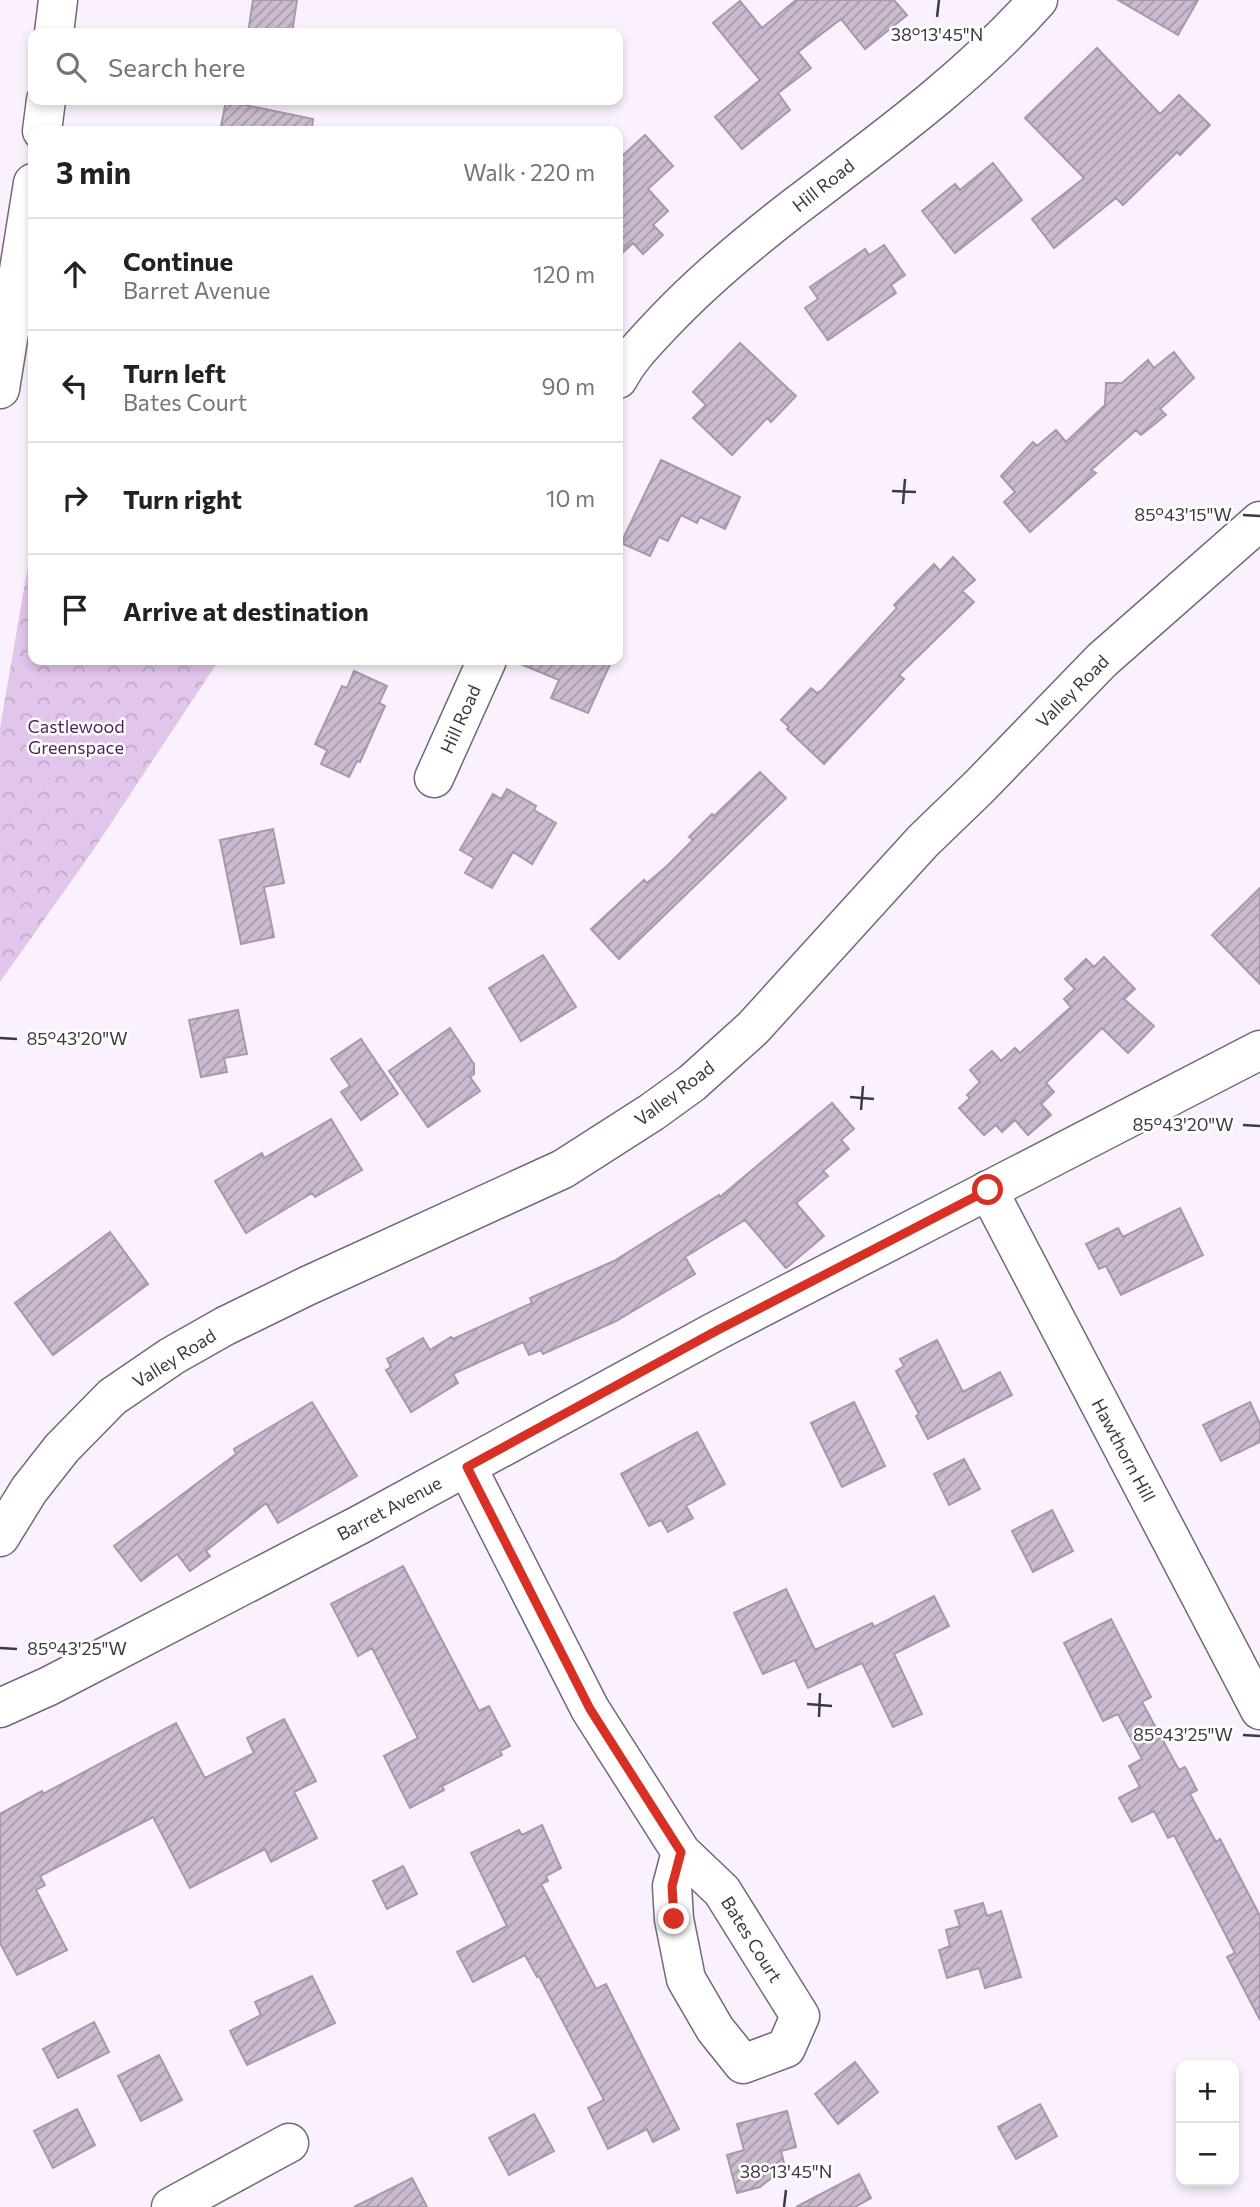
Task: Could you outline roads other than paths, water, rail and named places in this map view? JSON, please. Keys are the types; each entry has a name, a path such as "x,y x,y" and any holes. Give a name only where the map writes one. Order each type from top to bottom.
{"street":[{"path":"55,28 58,0"},
{"name":"Hill Road","path":"623,371 635,353 691,293 751,240 907,120 1013,29 1038,0"},
{"path":"43,126 45,105"},
{"path":"0,390 28,214"},
{"name":"Valley Road","path":"0,1536 29,1490 62,1448 112,1398 172,1356 225,1326 307,1286 563,1169 692,1083 753,1028 922,841 979,787 1102,660 1260,521"},
{"name":"Hill Road","path":"434,778 485,665"},
{"name":"Barret Avenue","path":"0,1709 49,1686 467,1467 716,1331 1260,1050"},
{"name":"Hawthorn Hill","path":"988,1190 1260,1710"},
{"name":"Bates Court","path":"467,1467 590,1709 681,1852 722,1891 800,2016 786,2048 743,2064 715,2029 686,1979 676,1931 672,1886 681,1852"},
{"path":"171,2207 289,2143"}],"park label":[{"name":"Castlewood Greenspace","path":"76,736"}]}
